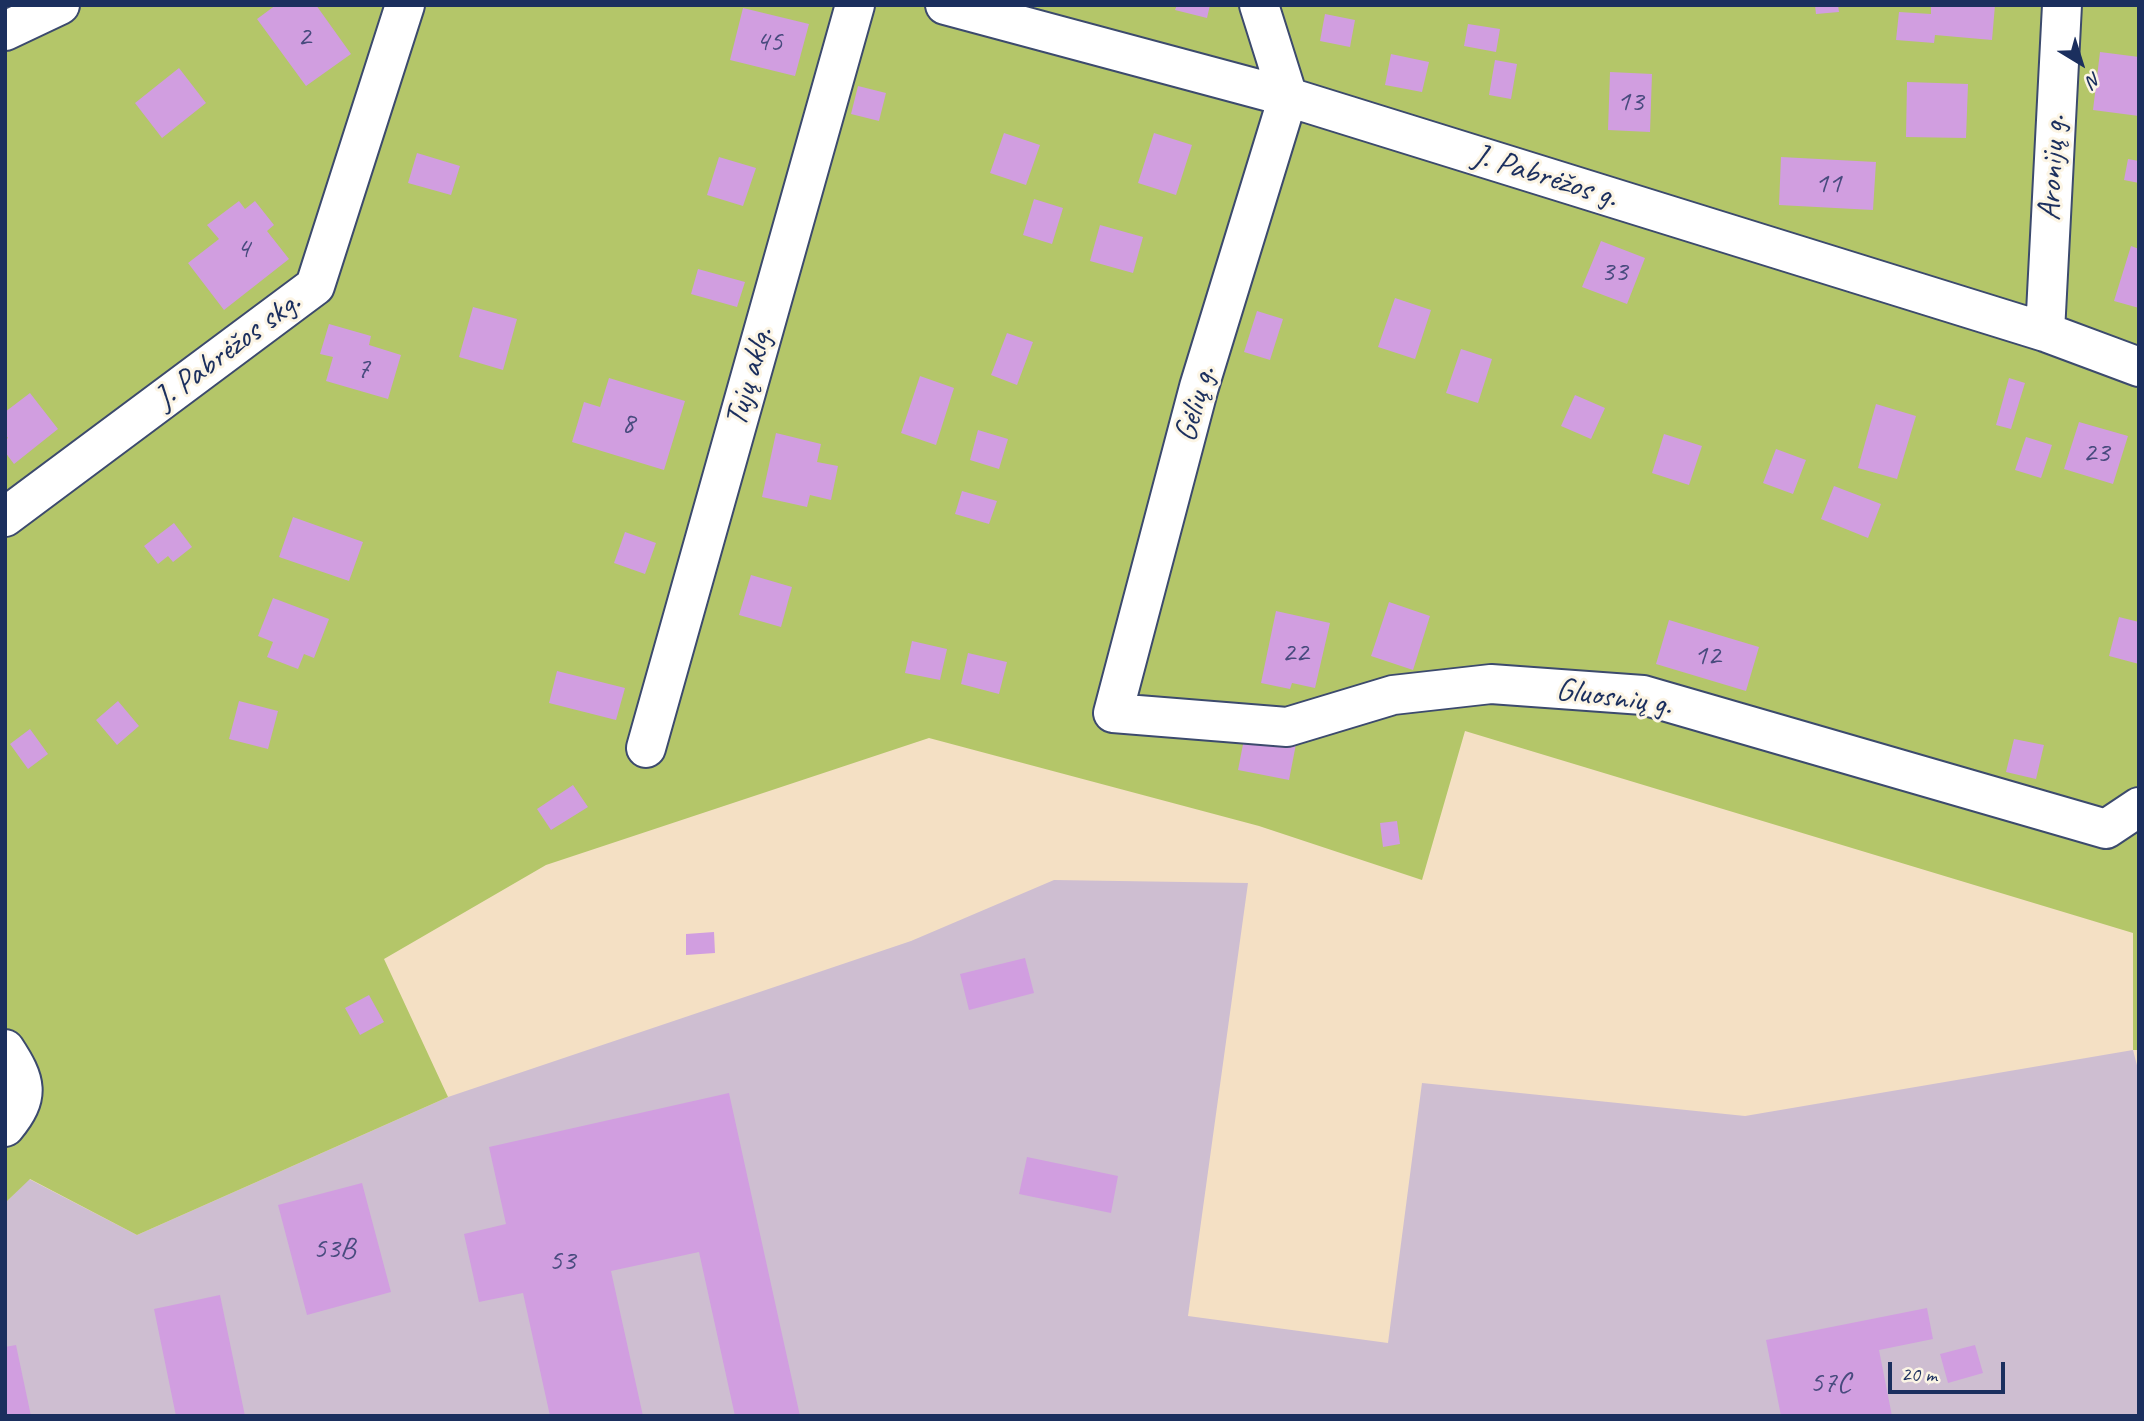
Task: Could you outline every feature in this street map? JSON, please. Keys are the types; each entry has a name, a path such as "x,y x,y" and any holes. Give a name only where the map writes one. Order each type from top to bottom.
{"street":[{"path":"5,30 60,5"},
{"name":"J. Pabrėžos skg.","path":"5,517 315,286 405,5"},
{"name":"Tujų aklg.","path":"646,748 855,5"},
{"name":"J. Pabrėžos g.","path":"945,5 1288,97 2045,332 2139,367"},
{"path":"1259,5 1288,97"},
{"name":"Aronijų g.","path":"2045,332 2062,5"},
{"name":"Gėlių g.","path":"1113,713 1199,387 1288,97"},
{"name":"Gluosnių g.","path":"1113,713 1287,727 1393,695 1491,684 1643,695 2106,830 2139,807"},
{"path":"5,1049 22,1074 21,1108 5,1127"}],"shaded area":[{"path":"1054,880 1248,883 1188,1316 1388,1343 1422,1083 1745,1116 2133,1050 2139,1073 2139,1416 5,1416 5,1203 29,1179 137,1235 448,1097 911,941"}],"green space":[{"path":"5,5 2139,5 2139,1050 2133,1050 2133,933 1465,731 1422,880 1259,826 929,738 546,865 384,959 448,1097 137,1235 30,1179 5,1203"}],"building":[{"path":"276,5 316,5 351,54 306,86 257,19"},
{"path":"1177,5 1210,5 1207,18 1175,10"},
{"path":"1815,5 1838,5 1839,12 1816,14"},
{"path":"1931,5 1995,5 1992,40 1935,35 1934,43 1896,40 1899,12 1931,14"},
{"path":"743,8 809,24 795,76 730,60"},
{"path":"1325,14 1355,20 1350,47 1320,41"},
{"path":"1468,24 1500,29 1496,52 1464,46"},
{"path":"2100,52 2139,57 2139,116 2093,110"},
{"path":"1391,54 1429,62 1422,92 1385,85"},
{"path":"1495,60 1517,64 1511,99 1489,95"},
{"path":"179,68 206,103 162,138 135,103"},
{"path":"1610,72 1652,74 1650,132 1608,130"},
{"path":"1907,82 1968,84 1966,138 1906,137"},
{"path":"858,86 886,93 879,121 851,114"},
{"path":"1004,133 1040,145 1026,185 990,173"},
{"path":"1154,133 1192,145 1176,195 1138,183"},
{"path":"417,153 460,166 451,195 408,183"},
{"path":"719,157 756,168 743,206 707,195"},
{"path":"1781,157 1876,162 1873,210 1779,205"},
{"path":"2128,159 2139,161 2139,183 2124,180"},
{"path":"1034,199 1063,208 1052,244 1023,235"},
{"path":"239,201 245,209 255,201 274,225 267,231 289,259 224,310 188,263 219,239 207,225"},
{"path":"1100,225 1143,237 1133,273 1090,261"},
{"path":"1601,241 1645,258 1627,304 1582,287"},
{"path":"2131,246 2139,249 2139,308 2114,301"},
{"path":"698,269 745,282 737,307 691,294"},
{"path":"1395,298 1431,310 1415,359 1378,347"},
{"path":"473,307 517,319 503,370 459,357"},
{"path":"1257,311 1283,319 1270,360 1244,352"},
{"path":"329,324 371,336 369,345 401,355 388,399 326,381 333,357 320,354"},
{"path":"1007,333 1033,342 1017,385 991,375"},
{"path":"1461,349 1492,359 1478,403 1446,393"},
{"path":"920,376 954,388 936,445 901,433"},
{"path":"609,378 685,401 664,470 572,442 584,402 600,407"},
{"path":"2009,378 2025,383 2011,429 1996,425"},
{"path":"30,393 58,429 14,464 5,452 5,440 8,438 5,434 5,412"},
{"path":"1575,395 1605,408 1591,439 1561,426"},
{"path":"1876,404 1916,416 1897,479 1858,468"},
{"path":"2079,422 2128,436 2113,484 2064,469"},
{"path":"978,430 1008,439 999,469 970,460"},
{"path":"776,433 821,444 817,462 838,466 831,500 810,495 807,507 762,497"},
{"path":"1664,434 1702,446 1689,485 1652,473"},
{"path":"2026,437 2052,445 2041,478 2015,470"},
{"path":"1776,449 1806,460 1793,494 1763,483"},
{"path":"1834,486 1881,504 1868,538 1821,519"},
{"path":"962,491 997,501 989,524 955,514"},
{"path":"293,517 363,542 349,581 279,557"},
{"path":"174,523 192,547 173,562 168,556 158,564 144,546"},
{"path":"625,532 656,543 645,574 614,563"},
{"path":"751,575 792,587 781,627 739,615"},
{"path":"273,598 329,619 314,658 304,654 298,669 267,657 273,642 258,636"},
{"path":"1389,602 1430,616 1413,670 1371,656"},
{"path":"1276,611 1330,623 1315,688 1292,683 1290,689 1261,683"},
{"path":"2119,617 2139,622 2139,664 2109,656"},
{"path":"1669,620 1759,647 1746,691 1656,664"},
{"path":"912,641 947,649 940,680 905,673"},
{"path":"968,653 1007,662 999,694 961,684"},
{"path":"557,671 625,688 616,720 549,703"},
{"path":"118,701 139,726 117,745 96,720"},
{"path":"239,701 278,711 268,749 229,739"},
{"path":"30,729 48,754 28,769 10,744"},
{"path":"1245,734 1296,744 1289,780 1238,770"},
{"path":"2014,739 2044,745 2036,779 2006,772"},
{"path":"573,785 588,807 551,830 537,809"},
{"path":"1397,821 1400,844 1383,847 1380,823"},
{"path":"714,932 715,953 686,955 686,934"},
{"path":"1025,958 1034,993 969,1010 960,974"},
{"path":"369,995 384,1022 360,1035 345,1008"},
{"path":"729,1093 800,1416 735,1416 699,1252 611,1271 643,1416 550,1416 523,1293 479,1302 464,1234 506,1224 489,1147"},
{"path":"1027,1157 1118,1176 1111,1213 1019,1194"},
{"path":"362,1183 391,1292 307,1315 278,1205"},
{"path":"220,1295 245,1416 176,1416 154,1309"},
{"path":"1927,1308 1933,1339 1879,1350 1892,1416 1781,1416 1766,1340"},
{"path":"16,1345 31,1416 5,1416 5,1347"},
{"path":"1975,1345 1983,1373 1948,1383 1940,1354"}]}
